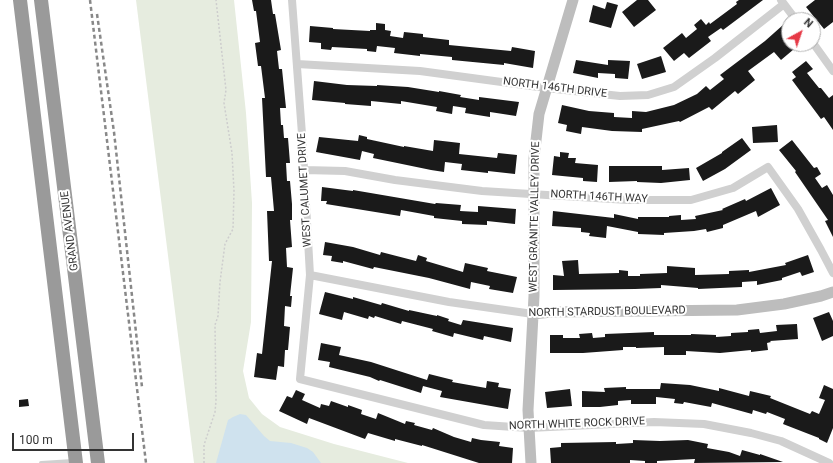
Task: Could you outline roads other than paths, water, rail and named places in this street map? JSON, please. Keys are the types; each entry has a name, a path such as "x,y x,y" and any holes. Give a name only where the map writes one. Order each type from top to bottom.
{"highway":[{"name":"GRAND AVENUE","path":"20,0 75,462"},
{"name":"GRAND AVENUE","path":"41,0 98,463"}],"street":[{"name":"WEST CALUMET DRIVE","path":"292,0 310,274 300,379"},
{"name":"WEST GRANITE VALLEY DRIVE","path":"531,463 528,410 534,286 534,158 538,122 546,88 573,0"},
{"name":"NORTH 146TH DRIVE","path":"297,64 420,71 546,88 620,96 648,95 674,87 715,58 782,2"},
{"path":"782,2 790,12"},
{"path":"819,52 833,71"},
{"name":"NORTH 146TH WAY","path":"304,170 345,171 395,180 482,192 628,200 691,200 733,188 768,167 798,209 822,250 833,273"},
{"name":"NORTH STARDUST BOULEVARD","path":"310,274 449,302 533,314 552,312 737,310 784,304 833,292"},
{"name":"NORTH WHITE ROCK DRIVE","path":"300,379 484,425 529,428 654,422 704,424 781,441 829,463"}],"lane":[{"path":"40,463 75,462"}],"water":[{"path":"240,414 246,415 270,441 291,443 307,448 313,452 321,463 216,463 228,420"}],"railway":[{"path":"90,0 146,463"},
{"path":"97,14 114,132 142,387"}]}
